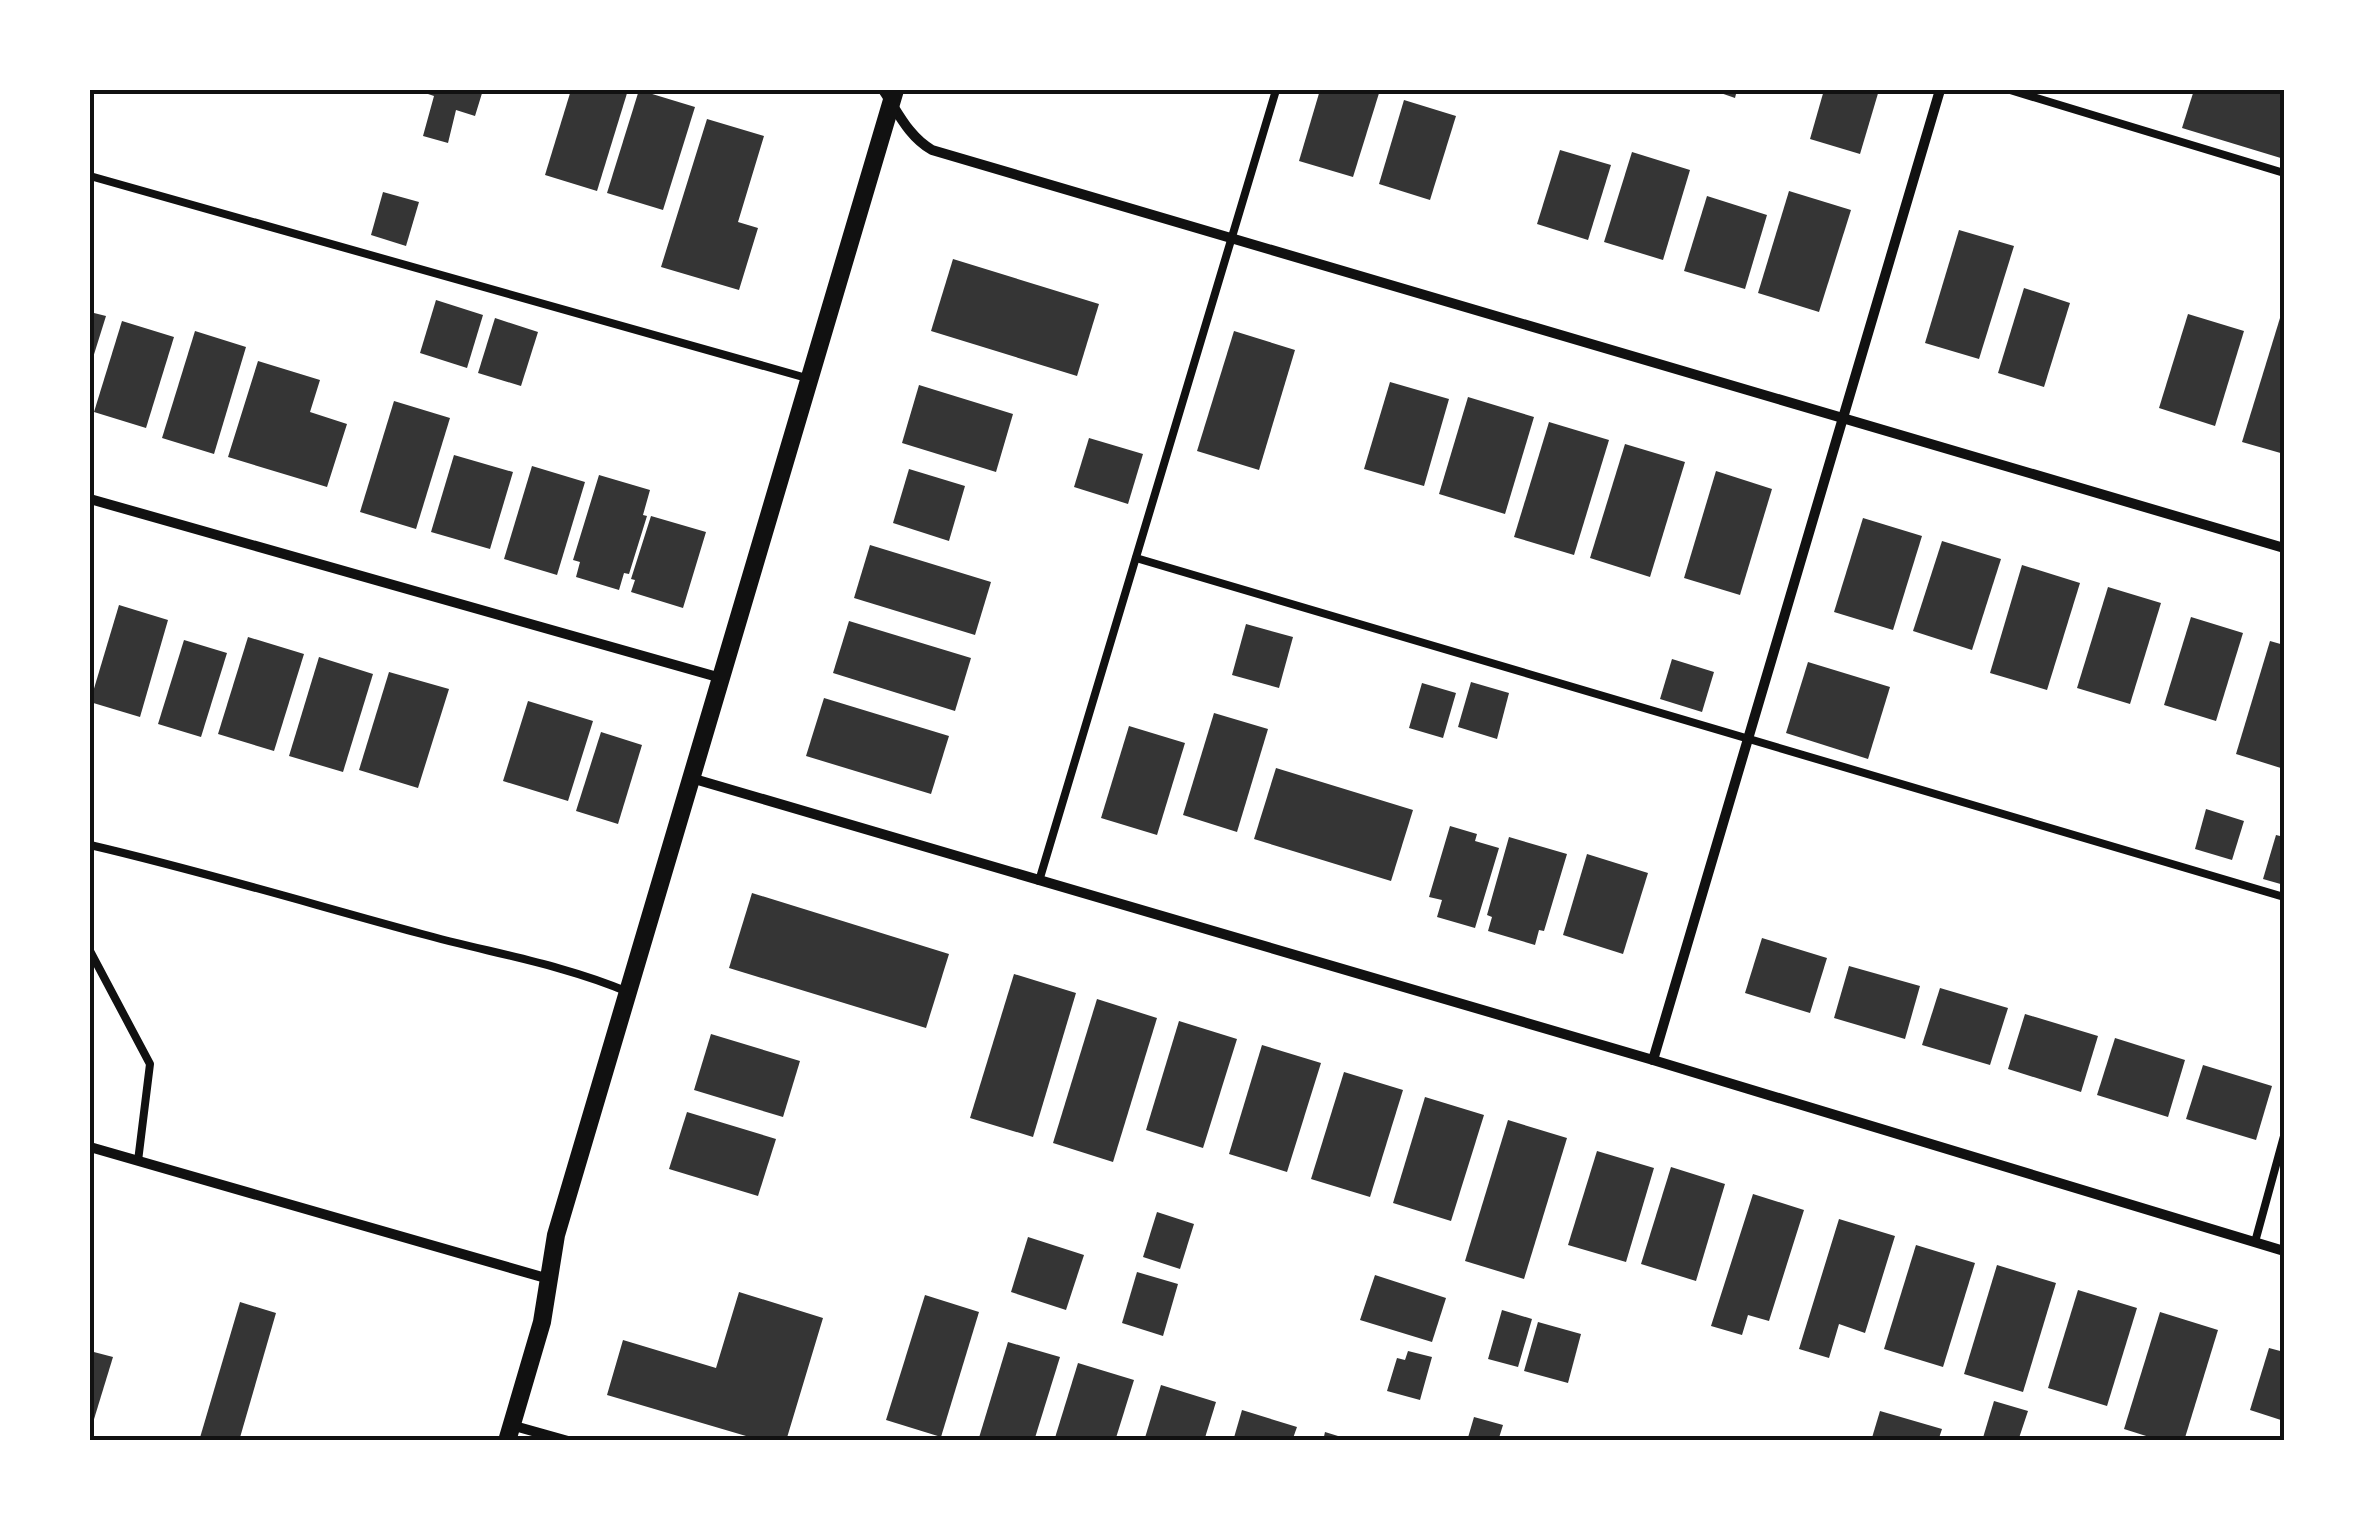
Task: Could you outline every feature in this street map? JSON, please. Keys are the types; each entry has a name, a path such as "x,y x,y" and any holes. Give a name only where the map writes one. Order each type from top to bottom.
{"street":[{"path":"1653,1060 1940,90"},
{"path":"890,94 900,119 921,144 932,150 2284,548"},
{"path":"568,1441 509,1433 542,1322 556,1235 810,379 890,94"},
{"path":"90,499 720,678"},
{"path":"691,778 1653,1060 2284,1251"},
{"path":"90,1147 549,1279"}],"lane":[{"path":"1040,880 1276,90"},
{"path":"2010,90 2284,173"},
{"path":"90,176 810,379"},
{"path":"1136,558 2284,897"},
{"path":"90,846 590,976 628,992"},
{"path":"90,951 150,1064 138,1161"},
{"path":"2254,1242 2284,1136"}],"building":[{"path":"416,90 483,90 475,116 456,110 448,143 423,136 434,96"},
{"path":"571,90 628,90 597,191 545,175"},
{"path":"639,90 695,107 663,210 607,193"},
{"path":"1320,90 1380,90 1353,177 1299,161"},
{"path":"1712,90 1737,90 1735,98"},
{"path":"1824,90 1879,90 1860,154 1810,139"},
{"path":"2194,90 2284,90 2284,159 2182,128"},
{"path":"1404,100 1456,116 1430,200 1379,184"},
{"path":"707,119 764,136 738,222 758,228 739,290 661,267"},
{"path":"1560,150 1611,165 1588,240 1537,224"},
{"path":"1632,152 1690,170 1663,260 1604,242"},
{"path":"1789,191 1851,210 1819,312 1758,293"},
{"path":"383,192 419,202 406,246 371,235"},
{"path":"1707,196 1767,215 1745,289 1684,271"},
{"path":"1959,230 2014,246 1979,359 1925,343"},
{"path":"953,259 1099,304 1077,376 931,331"},
{"path":"2024,288 2070,303 2044,387 1998,373"},
{"path":"436,300 483,315 467,368 420,353"},
{"path":"90,312 106,316 91,364 90,364"},
{"path":"2188,314 2244,331 2215,426 2159,408"},
{"path":"495,318 538,332 521,386 478,373"},
{"path":"2280,318 2284,320 2284,454 2242,442"},
{"path":"122,321 174,337 146,428 94,412"},
{"path":"195,331 246,347 214,454 162,438"},
{"path":"1234,331 1295,350 1259,470 1197,451"},
{"path":"258,361 320,380 310,412 347,424 327,487 228,457"},
{"path":"1390,382 1449,399 1424,486 1364,469"},
{"path":"919,385 1013,414 996,472 902,443"},
{"path":"1468,397 1534,417 1505,514 1439,494"},
{"path":"394,401 450,418 416,529 360,512"},
{"path":"1549,422 1609,440 1574,555 1514,537"},
{"path":"1089,438 1143,454 1128,504 1074,487"},
{"path":"1625,444 1685,462 1650,577 1590,558"},
{"path":"454,455 513,472 490,549 431,532"},
{"path":"532,466 585,482 557,575 504,559"},
{"path":"909,469 965,486 949,541 893,523"},
{"path":"1716,471 1772,489 1740,595 1684,578"},
{"path":"599,475 650,490 643,515 647,516 629,574 624,573 619,590 576,577 580,562 573,560"},
{"path":"651,516 706,532 683,608 631,592 635,580 631,579"},
{"path":"1863,518 1922,536 1893,630 1834,612"},
{"path":"1942,541 2001,559 1972,650 1913,631"},
{"path":"870,545 991,582 975,635 854,598"},
{"path":"2022,565 2080,583 2047,690 1990,673"},
{"path":"2108,587 2161,603 2130,704 2077,688"},
{"path":"119,605 168,620 140,717 90,702"},
{"path":"2191,617 2243,633 2216,721 2164,705"},
{"path":"849,621 971,658 955,711 833,673"},
{"path":"1246,624 1293,637 1279,688 1232,675"},
{"path":"248,637 304,654 274,751 218,734"},
{"path":"184,640 227,653 201,737 158,724"},
{"path":"2270,641 2284,645 2284,769 2236,754"},
{"path":"319,657 373,674 343,772 289,756"},
{"path":"1672,659 1714,672 1702,712 1660,699"},
{"path":"1808,662 1890,687 1868,759 1786,733"},
{"path":"389,672 449,689 418,788 359,770"},
{"path":"1471,682 1509,693 1497,739 1458,727"},
{"path":"1422,683 1456,693 1443,738 1409,728"},
{"path":"824,698 949,736 931,794 806,756"},
{"path":"528,701 593,721 568,801 503,781"},
{"path":"1214,713 1268,729 1237,832 1183,815"},
{"path":"1129,726 1185,743 1157,835 1101,818"},
{"path":"601,732 642,745 618,824 576,811"},
{"path":"1276,768 1413,810 1391,881 1254,839"},
{"path":"2206,809 2244,821 2232,860 2195,849"},
{"path":"1450,826 1477,834 1475,841 1499,848 1475,928 1437,917 1442,900 1429,897"},
{"path":"2276,835 2284,837 2284,885 2263,879"},
{"path":"1509,837 1567,854 1544,931 1539,930 1535,945 1488,931 1492,917 1487,915"},
{"path":"1587,854 1648,873 1623,954 1563,935"},
{"path":"752,893 949,954 926,1028 729,968"},
{"path":"1762,938 1827,958 1810,1013 1745,993"},
{"path":"1849,966 1920,986 1905,1039 1834,1018"},
{"path":"1014,974 1076,993 1033,1137 970,1118"},
{"path":"1940,988 2008,1008 1990,1065 1922,1045"},
{"path":"1097,999 1157,1018 1113,1162 1053,1143"},
{"path":"2025,1014 2098,1036 2081,1092 2008,1069"},
{"path":"1179,1021 1237,1039 1203,1148 1146,1130"},
{"path":"711,1034 800,1061 783,1117 694,1090"},
{"path":"2115,1038 2185,1060 2168,1117 2097,1095"},
{"path":"1262,1045 1321,1063 1287,1172 1229,1154"},
{"path":"2203,1065 2272,1086 2256,1140 2186,1119"},
{"path":"1344,1072 1403,1090 1370,1197 1311,1179"},
{"path":"1425,1097 1484,1115 1451,1221 1393,1203"},
{"path":"687,1112 776,1139 758,1196 669,1169"},
{"path":"1508,1120 1567,1138 1524,1279 1465,1261"},
{"path":"1597,1151 1654,1168 1626,1262 1568,1245"},
{"path":"1671,1167 1725,1184 1696,1281 1641,1264"},
{"path":"1753,1194 1804,1210 1769,1321 1748,1315 1742,1335 1711,1326"},
{"path":"1157,1212 1194,1224 1180,1269 1143,1257"},
{"path":"1839,1219 1895,1236 1865,1333 1839,1324 1829,1358 1799,1349"},
{"path":"1028,1237 1084,1255 1066,1310 1011,1292"},
{"path":"1916,1245 1975,1263 1943,1367 1884,1349"},
{"path":"1997,1265 2056,1283 2023,1392 1964,1374"},
{"path":"1137,1272 1178,1284 1163,1336 1122,1323"},
{"path":"1375,1275 1446,1298 1432,1342 1360,1320"},
{"path":"2078,1290 2137,1308 2107,1406 2048,1388"},
{"path":"739,1292 823,1318 786,1441 763,1441 607,1395 623,1340 716,1368"},
{"path":"925,1295 979,1312 941,1437 886,1420"},
{"path":"240,1302 276,1313 239,1441 199,1441"},
{"path":"1502,1310 1532,1319 1518,1367 1488,1359"},
{"path":"2160,1312 2218,1330 2184,1441 2162,1441 2124,1429"},
{"path":"1538,1322 1581,1334 1568,1383 1524,1371"},
{"path":"1008,1342 1060,1357 1034,1441 978,1441"},
{"path":"2269,1348 2284,1352 2284,1421 2250,1410"},
{"path":"90,1351 113,1357 91,1429 90,1429"},
{"path":"1408,1351 1432,1357 1420,1400 1387,1391 1397,1358 1405,1360"},
{"path":"1078,1363 1134,1380 1115,1441 1054,1441"},
{"path":"1161,1385 1216,1402 1204,1441 1144,1441"},
{"path":"1994,1401 2028,1411 2018,1441 1982,1441"},
{"path":"1242,1410 1297,1427 1292,1441 1233,1441"},
{"path":"1880,1411 1942,1429 1938,1441 1871,1441"},
{"path":"1474,1417 1503,1425 1498,1441 1467,1441"},
{"path":"1325,1432 1351,1440 1351,1441 1323,1441"}]}
